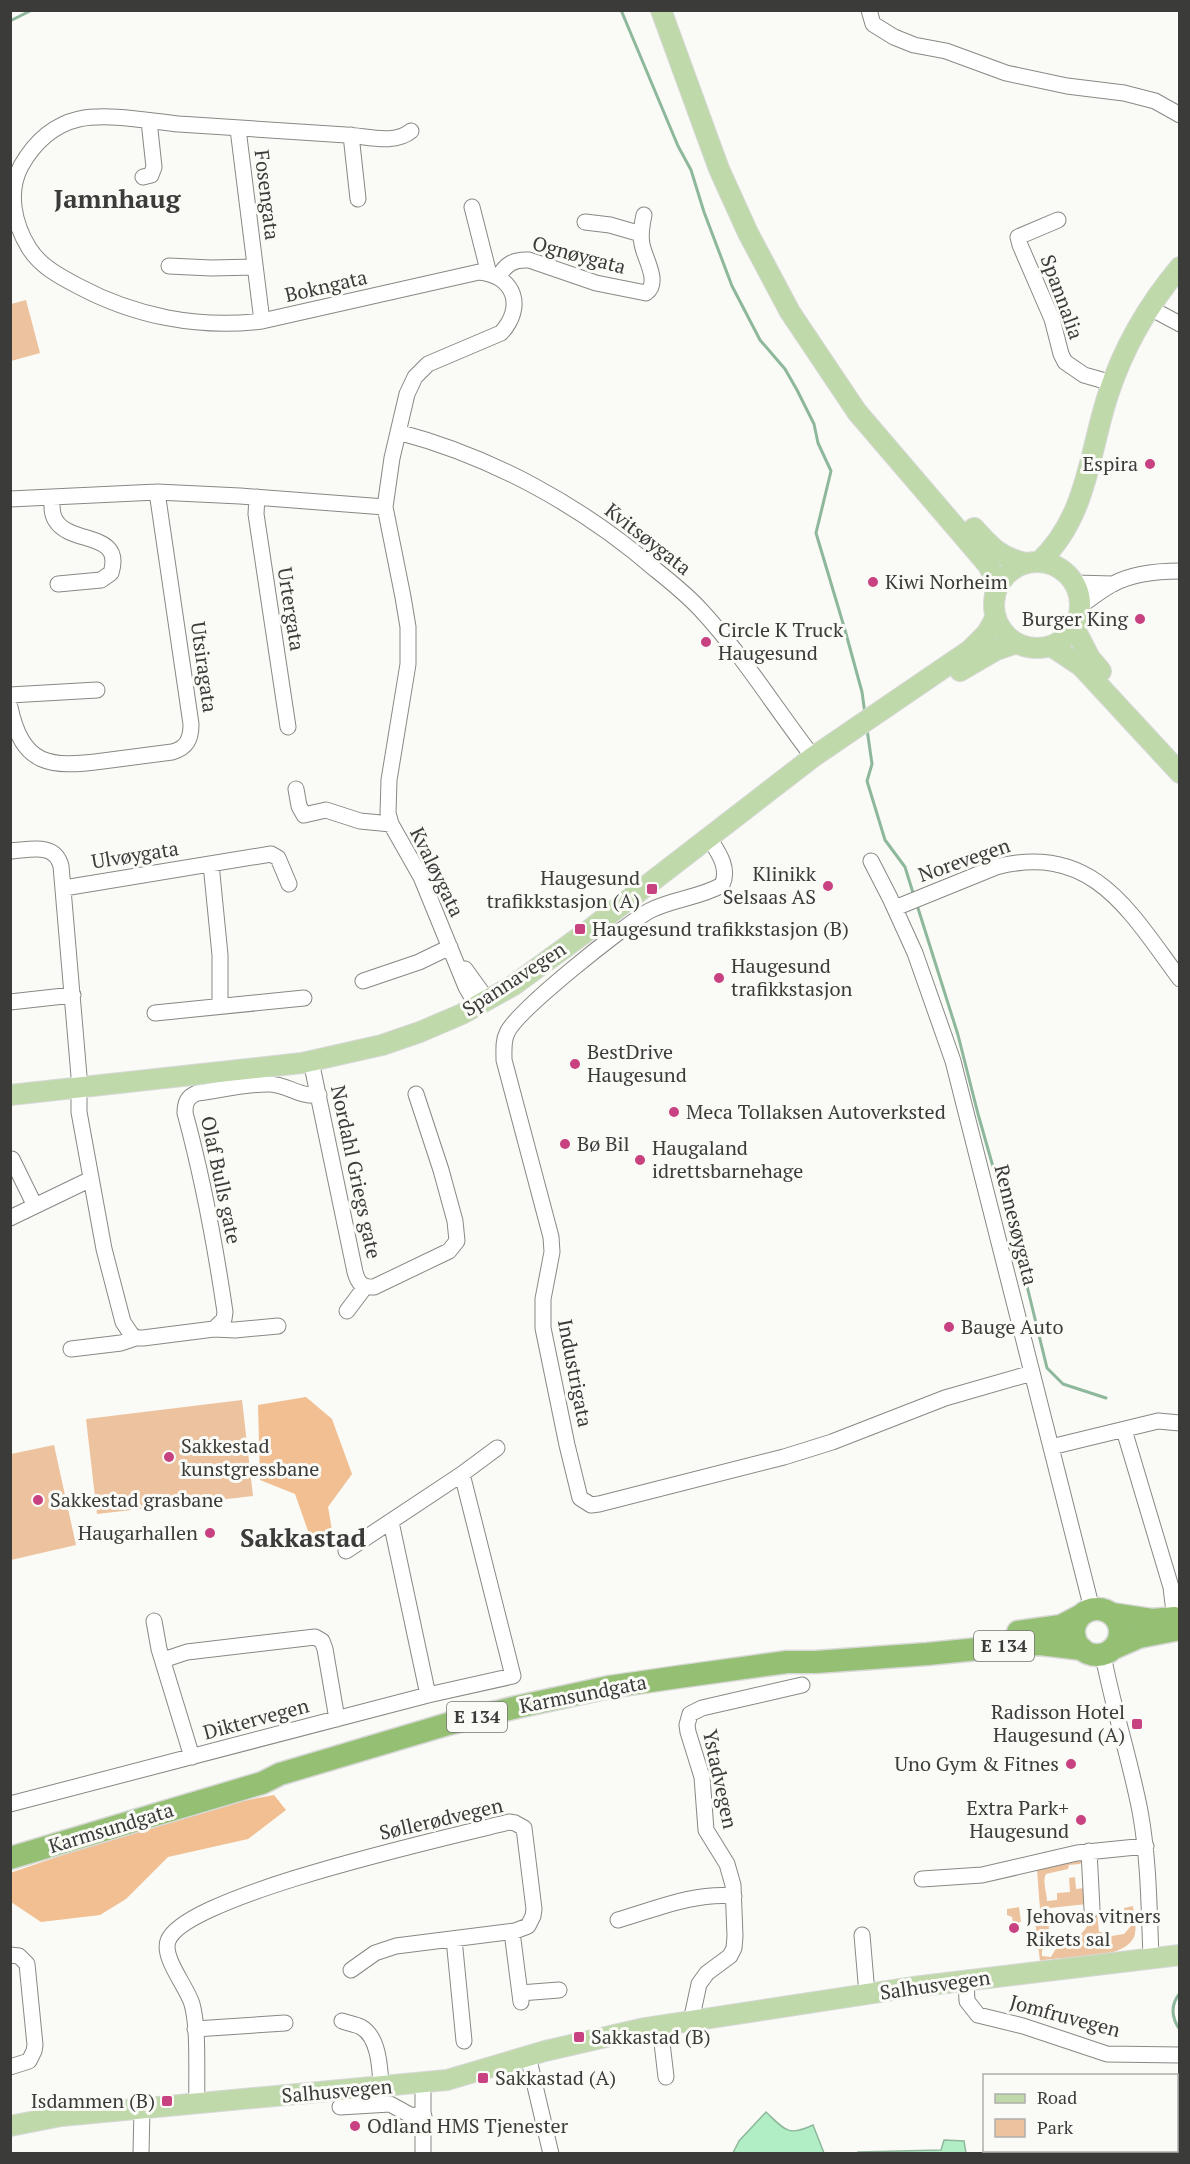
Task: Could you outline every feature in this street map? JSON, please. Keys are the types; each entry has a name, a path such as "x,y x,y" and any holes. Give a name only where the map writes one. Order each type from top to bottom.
{"highway":[{"path":"1095,1613 1120,1629 1120,1637 1100,1651 1076,1641 1074,1630 1095,1613 1152,1620 1176,1604"},
{"name":"Karmsundgata","path":"10,1858 262,1783 280,1774 448,1724 557,1698 688,1675 787,1662 814,1655 1050,1629 1095,1613"},
{"name":"Karmsundgata","path":"787,1662 917,1655 1040,1644 1100,1651 1139,1637 1179,1629"},
{"name":"Karmsundgata","path":"10,1848 259,1776 280,1774"}],"main road":[{"path":"661,10 719,169 748,234 779,293 812,348 857,412 988,566 995,579 996,617 1006,635 1030,648 1051,646 1064,639 1074,627 1080,606 1079,594 1068,577 1047,563 1006,558 986,542 867,406 820,340 777,268 749,212 724,154 672,10"},
{"path":"1068,577 1064,548 1072,517 1089,472 1102,414 1112,384 1136,330 1179,267"},
{"path":"995,597 997,589 1006,576 1033,563 1057,542 1072,517"},
{"path":"908,692 980,642 996,617"},
{"path":"1074,627 1090,658 1179,758"},
{"path":"908,692 923,688 996,650 1017,643"},
{"path":"1051,646 1081,666 1179,773"},
{"name":"Spannavegen","path":"10,1095 311,1061 399,1039 462,1014 514,985 813,757 908,692"},
{"name":"Salhusvegen","path":"10,2126 61,2116 423,2083 462,2077 596,2038 660,2026 867,1994 1179,1955"}],"street":[{"path":"869,10 873,24 894,37 914,45 946,51 1033,80 1124,93 1155,101 1179,115"},
{"name":"Bokngata","path":"411,131 393,140 100,117 79,119 55,128 38,142 28,155 13,181 15,213 20,233 34,256 54,274 127,308 202,323 241,324 283,318 467,274 479,272 494,275"},
{"path":"143,177 151,175 154,167 149,121"},
{"name":"Fosengata","path":"238,129 262,321"},
{"path":"351,135 358,200"},
{"path":"391,824 388,800 389,780 408,664 408,646 403,597 385,507 392,458 407,394 415,377 428,364 501,333 509,324 513,314 512,292 494,275 472,207"},
{"name":"Ognøygata","path":"494,275 510,263 529,260 596,283 646,293 650,290 653,280 643,249 641,234 644,215"},
{"name":"Spannalia","path":"1058,220 1018,237 1020,245 1052,319 1065,362 1084,375 1112,384"},
{"path":"585,222 610,225 641,234"},
{"name":"Fosengata","path":"169,266 255,267"},
{"path":"1150,308 1179,324"},
{"name":"Kvitsøygata","path":"398,432 453,450 512,474 576,511 632,550 699,609 721,633 813,757"},
{"path":"10,499 158,492 385,507"},
{"name":"Utsiragata","path":"10,707 16,730 26,747 53,764 75,764 179,751 189,741 191,724 158,492"},
{"path":"52,497 53,517 62,528 102,543 111,552 113,559 111,573 106,578 58,584"},
{"name":"Urtergata","path":"257,497 256,514 288,727"},
{"path":"1080,606 1113,584 1138,575 1179,571"},
{"path":"1068,577 1113,584"},
{"path":"10,695 97,690"},
{"name":"Kvaløygata","path":"296,789 298,806 304,815 326,810 360,821 391,824 421,877 450,947 482,1003"},
{"name":"Industrigata","path":"709,838 724,863 725,873 722,885 712,891 658,907 633,922 524,1012 507,1031 504,1044 504,1060 551,1237 552,1252 543,1299 543,1328 580,1498 585,1503 598,1504 784,1457 832,1442 945,1398 1032,1373"},
{"path":"10,851 47,849 52,850 60,859 73,995 79,1112 104,1249 123,1322 126,1329 136,1338"},
{"name":"Ulvøygata","path":"64,888 271,854 278,858 289,884"},
{"name":"Rennesøygata","path":"871,861 915,953 952,1061 1095,1613"},
{"name":"Norevegen","path":"895,908 996,867 1041,862 1060,865 1088,876 1114,894 1179,979"},
{"path":"212,864 220,955 220,1006"},
{"path":"363,981 419,962 450,947"},
{"path":"10,1002 73,995"},
{"path":"155,1013 303,998"},
{"name":"Nordahl Griegs gate","path":"311,1061 357,1281 365,1287 374,1287 439,1256 449,1251 458,1241 458,1233 441,1170 416,1094"},
{"name":"Olaf Bulls gate","path":"214,1329 224,1319 225,1312 212,1224 200,1167 185,1113 187,1101 196,1093 267,1084 302,1095 319,1095"},
{"path":"12,1160 35,1206"},
{"path":"10,1218 91,1179"},
{"name":"Nordahl Griegs gate","path":"347,1311 365,1287"},
{"path":"71,1349 136,1338 214,1329 235,1330 278,1326"},
{"path":"1051,1447 1158,1421 1179,1423"},
{"path":"1124,1431 1176,1604"},
{"path":"346,1551 497,1448"},
{"name":"Diktervegen","path":"10,1804 428,1695 513,1676 462,1474"},
{"path":"391,1522 428,1695"},
{"path":"154,1621 192,1758"},
{"path":"163,1660 187,1652 315,1637 322,1641 325,1649 337,1719"},
{"path":"1100,1651 1132,1773 1146,1846 1151,1958"},
{"name":"Ystadvegen","path":"734,1896 730,1874 706,1830 704,1785 688,1732 688,1719 695,1710 802,1685"},
{"name":"Søllerødvegen","path":"195,2029 192,2003 168,1955 168,1941 180,1926 204,1913 287,1879 515,1822 524,1828 526,1834 534,1909 528,1926 512,1932"},
{"path":"921,1879 982,1875 1089,1851 1146,1846"},
{"path":"1089,1851 1092,1910"},
{"path":"618,1920 691,1899 717,1895 734,1896 735,1936 732,1953 699,1984 691,2021"},
{"path":"351,1970 385,1948 512,1932 520,1998 559,1990"},
{"path":"862,1935 867,1994"},
{"path":"454,1939 464,2041"},
{"path":"10,1955 20,1956 27,1964 35,2045 29,2061 10,2067"},
{"name":"Jomfruvegen","path":"966,1981 968,2001 978,2015 1023,2026 1107,2054 1179,2055"},
{"path":"342,2021 361,2027 369,2036 379,2064 381,2086"},
{"path":"197,2104 195,2029 285,2023"},
{"path":"660,2026 666,2077"},
{"path":"528,2056 551,2154"},
{"path":"423,2083 423,2154"},
{"path":"340,2107 390,2104 410,2115 424,2116"},
{"path":"141,2154 142,2108"}],"green space":[{"path":"26,300 40,353 11,361 11,304"},
{"name":"Sakkestad kunstgressbane","path":"242,1400 253,1496 97,1514 86,1419"},
{"name":"Sakkestad grasbane","path":"54,1445 76,1545 11,1560 11,1454"},
{"path":"1079,1858 1084,1860 1080,1864 1069,1865 1068,1869 1046,1874 1047,1901 1057,1900 1057,1893 1070,1892 1069,1878 1075,1877 1076,1889 1085,1888 1087,1904 1040,1909 1037,1870 1079,1861"},
{"path":"1133,1906 1135,1932 1133,1939 1126,1946 1104,1954 1040,1961 1035,1921 1038,1913 1049,1912 1047,1915 1050,1935 1052,1938 1059,1938 1059,1944 1054,1948 1047,1947 1042,1950 1042,1956 1051,1957 1055,1950 1063,1944 1072,1947 1072,1939 1085,1930 1091,1914 1097,1913 1099,1932 1111,1932 1109,1935 1111,1936 1124,1934 1131,1926 1125,1923 1124,1908"},
{"path":"1019,1907 1021,1922 1013,1923 1012,1917 1007,1915 1007,1909"}],"shaded area":[{"path":"306,1397 332,1419 352,1474 328,1507 333,1536 313,1545 295,1494 260,1480 258,1405"},
{"path":"274,1795 286,1810 248,1839 168,1857 126,1899 100,1915 41,1922 11,1902 10,1873 195,1810"},
{"path":"766,2112 787,2130 798,2131 813,2125 824,2153 733,2153 739,2141"},
{"path":"944,2140 964,2141 966,2153 858,2153 941,2150"}],"waterway":[{"path":"10,21 32,10"},
{"path":"328,10 339,10"},
{"path":"621,10 678,146 691,170 732,286 760,340 785,369 797,390 814,424 818,443 831,471 816,533 862,692 865,714"},
{"path":"867,729 872,764 867,781 885,840 905,867 914,896"},
{"path":"917,905 958,1035 1027,1286 1047,1368 1063,1384 1106,1398"},
{"path":"1180,1993 1173,2007 1175,2020 1180,2030"},
{"path":"1138,2154 1142,2152"}],"place":[{"name":"Espira","path":"1150,464"},
{"name":"Kiwi Norheim","path":"873,582"},
{"name":"Burger King","path":"1140,619"},
{"name":"Circle K Truck Haugesund","path":"706,642"},
{"name":"Klinikk Selsaas AS","path":"828,886"},
{"name":"Haugesund trafikkstasjon (A)","path":"652,889"},
{"name":"Haugesund trafikkstasjon (B)","path":"580,929"},
{"name":"Haugesund trafikkstasjon","path":"719,978"},
{"name":"BestDrive Haugesund","path":"575,1064"},
{"name":"Meca Tollaksen Autoverksted","path":"674,1112"},
{"name":"Bø Bil","path":"565,1144"},
{"name":"Haugaland idrettsbarnehage","path":"640,1160"},
{"name":"Bauge Auto","path":"949,1327"},
{"name":"Sakkestad kunstgressbane","path":"169,1457"},
{"name":"Sakkestad grasbane","path":"38,1500"},
{"name":"Haugarhallen","path":"210,1533"},
{"name":"Radisson Hotel Haugesund (A)","path":"1137,1724"},
{"name":"Uno Gym & Fitnes","path":"1071,1764"},
{"name":"Extra Park+ Haugesund","path":"1081,1820"},
{"name":"Jehovas vitners Rikets sal","path":"1014,1928"},
{"name":"Sakkastad (B)","path":"579,2037"},
{"name":"Sakkastad (A)","path":"483,2078"},
{"name":"Isdammen (B)","path":"167,2101"},
{"name":"Odland HMS Tjenester","path":"355,2126"}],"district":[{"name":"Jamnhaug","path":"117,199"},
{"name":"Sakkastad","path":"303,1538"}]}
